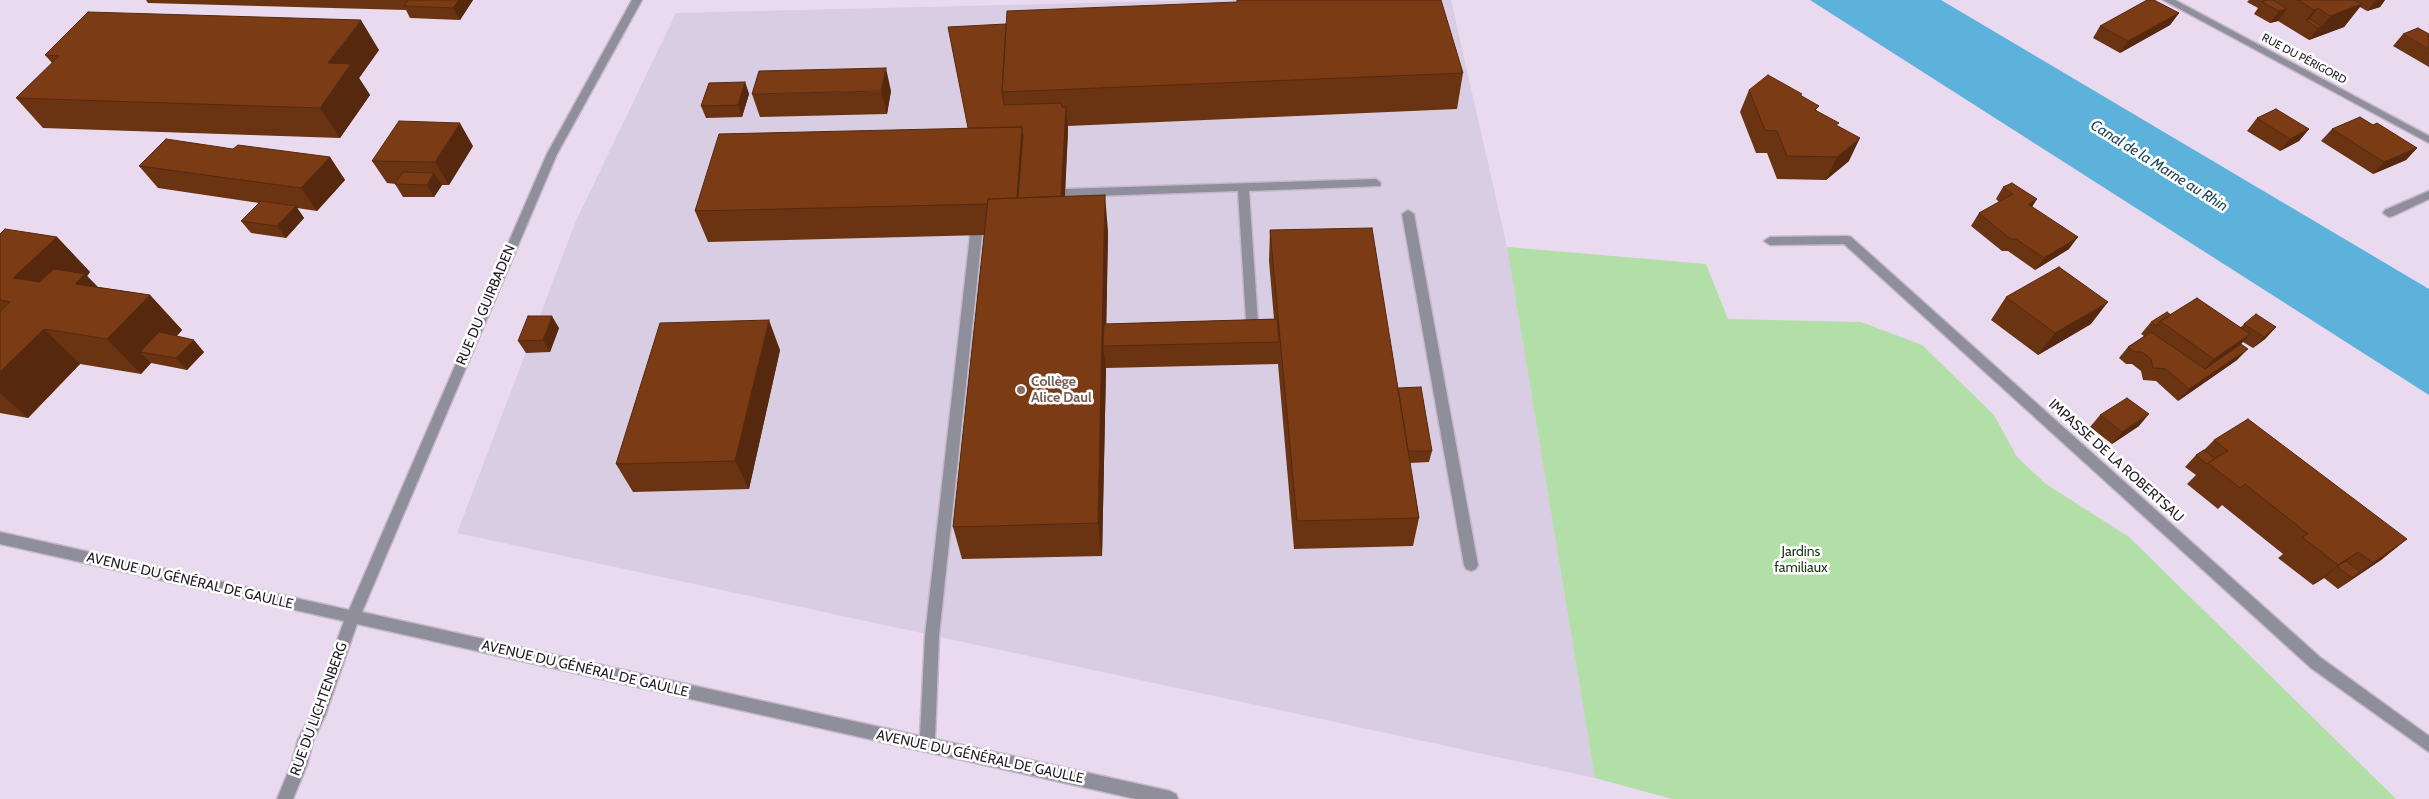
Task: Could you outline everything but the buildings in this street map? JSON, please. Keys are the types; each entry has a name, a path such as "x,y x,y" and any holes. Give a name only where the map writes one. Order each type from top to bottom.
{"street":[{"name":"RUE DU GUIRBADEN","path":"352,618 552,154 637,0"},
{"name":"RUE DU PÉRIGORD","path":"2172,1 2429,140"},
{"path":"1065,193 1376,183"},
{"path":"1243,187 1253,342"},
{"path":"2388,213 2429,195"},
{"path":"1408,214 1471,565"},
{"path":"927,745 932,636 976,235"},
{"name":"IMPASSE DE LA ROBERTSAU","path":"1770,241 1847,240 2316,663 2429,745"},
{"name":"AVENUE DU GÉNÉRAL DE GAULLE","path":"0,538 1170,799"},
{"name":"RUE DU LICHTENBERG","path":"286,799 306,740 318,716 352,618"}],"shaded area":[{"name":"Collège Alice Daul","path":"1211,0 1451,0 1507,247 1595,778 457,533 576,221 676,13"}],"green space":[{"name":"Jardins familiaux","path":"1507,247 1706,264 1728,319 1861,322 1922,345 1994,415 2017,457 2046,484 2129,537 2396,799 1672,799 1595,778"}],"water":[{"name":"Canal de la Marne au Rhin","path":"1810,0 1941,0 2429,289 2429,395"}],"place":[{"name":"Collège Alice Daul","path":"1021,390"}]}
